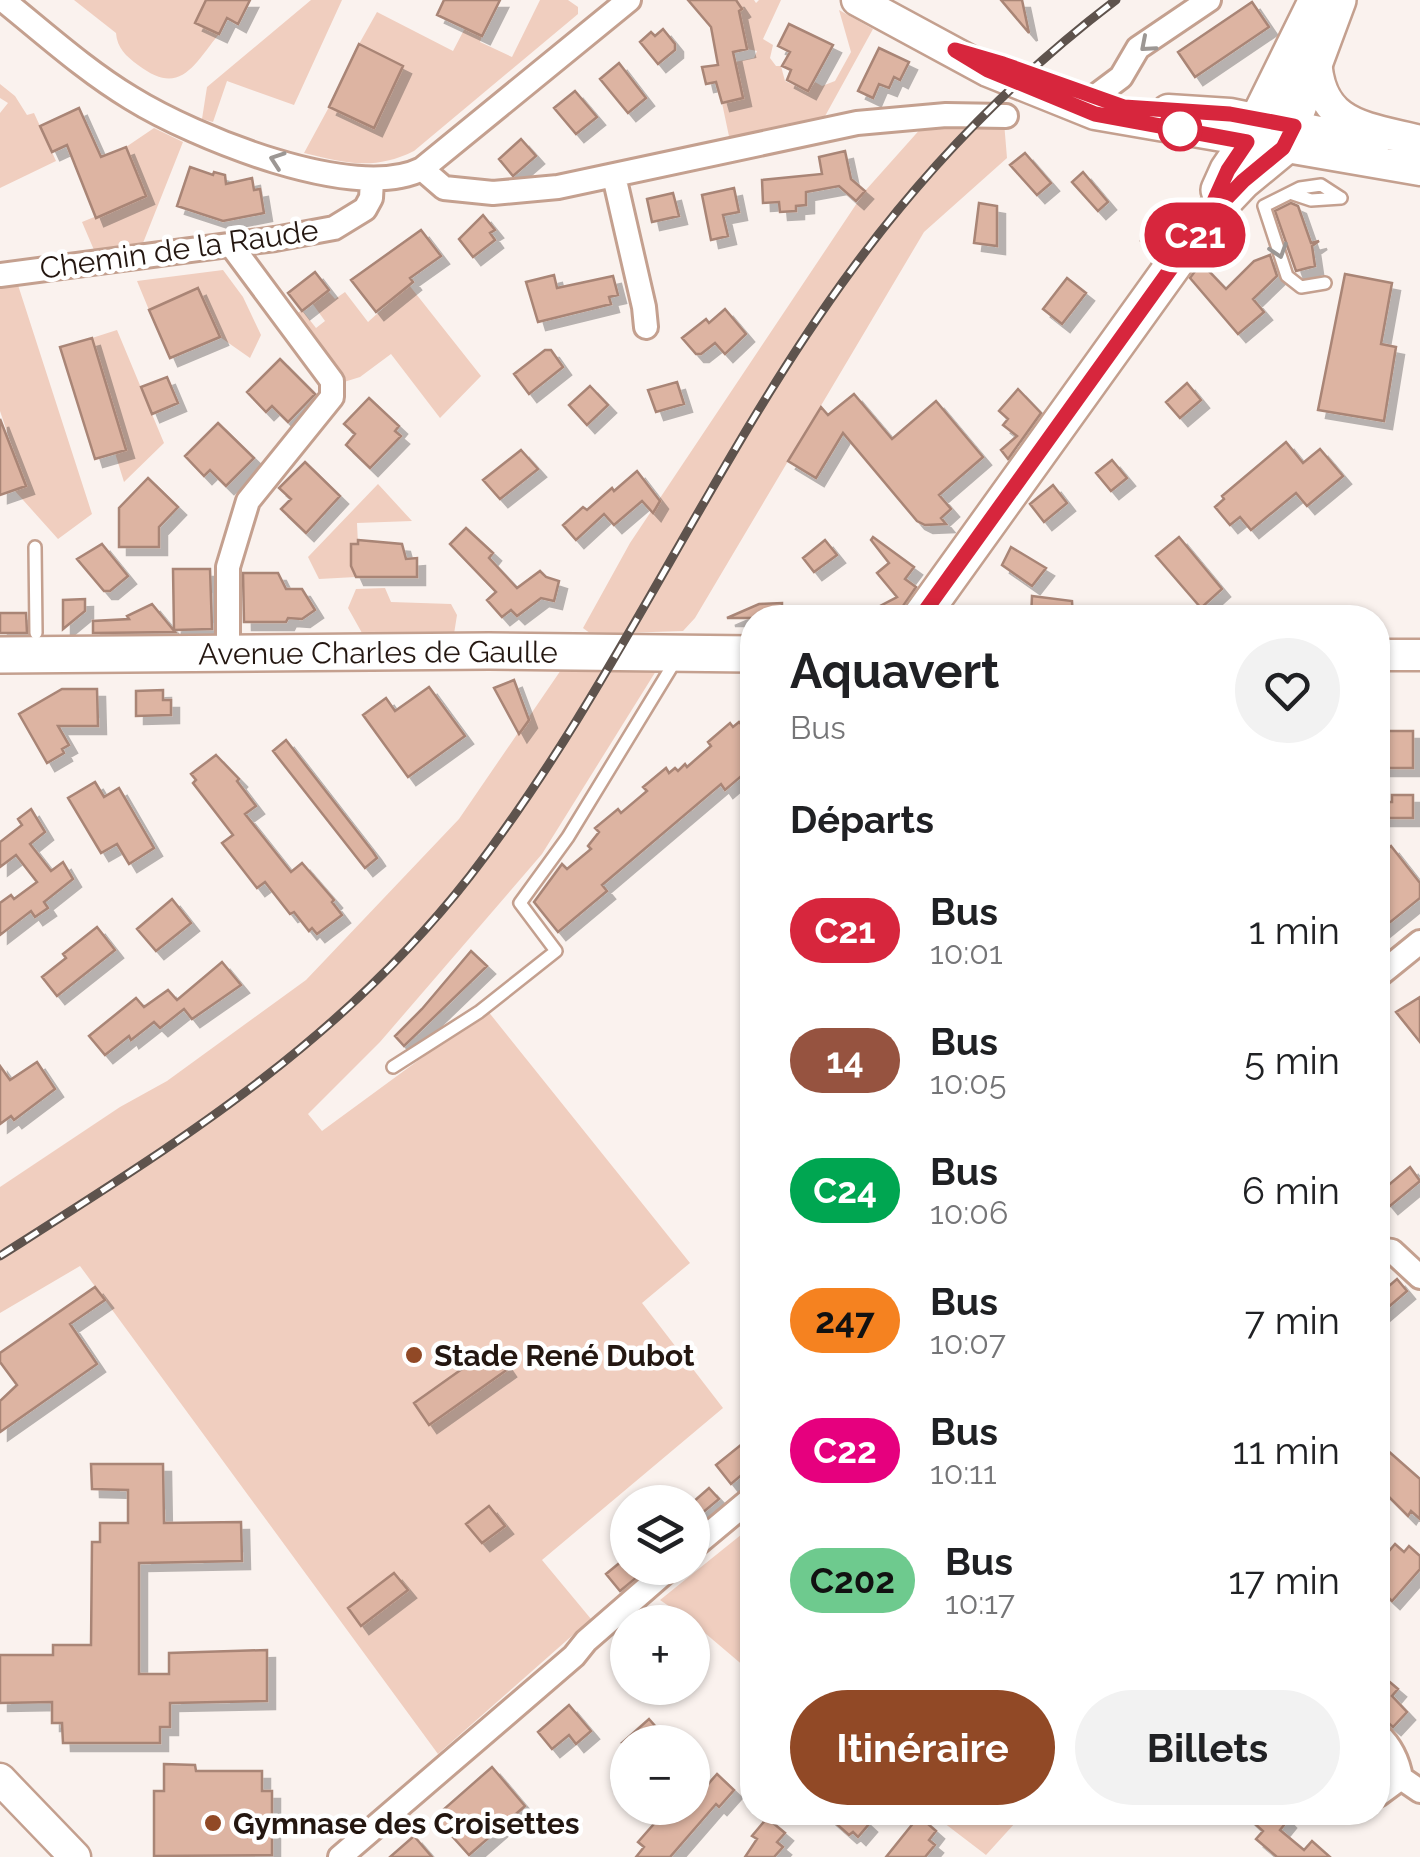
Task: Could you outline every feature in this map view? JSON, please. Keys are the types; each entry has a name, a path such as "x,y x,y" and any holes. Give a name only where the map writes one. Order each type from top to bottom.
{"main road":[{"path":"857,0 988,70 1095,114 1420,152"},
{"path":"929,605 1205,221 1243,181 1272,132 1313,28 1338,0"},
{"path":"1313,28 1321,93 1338,114 1360,126 1420,141"},
{"path":"955,50 1124,107 1272,132 1420,170"},
{"name":"Avenue Charles de Gaulle","path":"0,656 228,652 740,654"},
{"path":"1390,656 1420,656"},
{"path":"0,1779 75,1857"}],"street":[{"path":"3,0 133,99 214,138 288,164 340,178 372,181 406,176 422,168 629,0"},
{"path":"1093,98 1121,77 1138,48 1209,0"},
{"path":"422,168 444,188 493,192 558,187 856,122 946,114 1006,116"},
{"path":"614,176 646,327"},
{"name":"Chemin de la Raude","path":"0,275 306,234 345,223 365,209 371,198 372,181"},
{"path":"228,652 228,568 248,502 332,398 332,381 231,245"},
{"path":"1390,966 1420,942"},
{"path":"1390,1251 1420,1277"},
{"path":"710,1533 740,1508"},
{"path":"340,1857 651,1585"},
{"path":"1390,1748 1411,1785"}],"lane":[{"path":"1325,283 1301,288 1287,276 1264,206 1300,188 1321,185 1341,198"},
{"path":"36,547 36,633"},
{"path":"393,1067 478,1012 556,951 520,903 568,837 680,652"}],"shaded area":[{"path":"74,0 206,0 196,23 219,34 185,74 165,78 130,58 120,47 116,33"},
{"path":"311,0 342,0 294,105 227,81 213,122 202,119 207,87"},
{"path":"540,0 568,0 578,7 578,14 414,151 372,163 304,153 329,107 374,127 403,67 359,44 377,12 453,51 465,28 482,36 480,42 512,57"},
{"path":"736,0 781,0 763,39 773,45 770,58 781,66 785,81 808,92 815,82 822,86 835,81 851,52 839,10 873,29 824,118 730,141 722,103 741,98 735,62 754,58 757,51 747,49 730,17 742,9"},
{"path":"0,84 15,96 27,115 34,113 56,161 0,188 0,113 8,103 0,98"},
{"path":"1004,122 1007,158 924,232 695,618 683,631 591,634 583,628 630,543 865,191 923,126"},
{"path":"154,128 183,142 143,243 94,250 82,222 146,196 126,147"},
{"path":"223,270 243,297 261,335 250,358 220,337 199,287 149,310 137,281"},
{"path":"18,285 92,514 58,539 15,491 25,485 0,411 0,287"},
{"path":"409,285 481,376 440,418 391,354 360,377 344,382 295,315 302,310 316,328 325,321 312,303 328,291 335,299 345,292 368,322"},
{"path":"117,330 164,443 124,482 115,453 126,449 92,338"},
{"path":"378,484 412,521 357,523 358,544 351,544 351,566 356,577 319,579 308,557"},
{"path":"385,588 391,602 451,604 457,615 454,634 362,633 348,608 356,589"},
{"name":"Stade René Dubot","path":"563,667 656,671 542,854 380,1042 308,1114 322,1131 487,1010 690,1263 642,1303 723,1408 631,1485 610,1485 610,1503 542,1560 591,1619 438,1754 80,1266 0,1313 0,1187 120,1107 167,1081 306,980 459,819"},
{"path":"740,1536 740,1663 710,1637 710,1605 667,1605 660,1600 679,1585 710,1585 710,1560"},
{"path":"947,1825 1013,1825 986,1855"}],"building":[{"path":"206,0 250,0 238,24 227,18 219,34 195,23"},
{"path":"444,0 500,0 482,36 437,15"},
{"path":"688,0 736,0 742,9 739,11 747,49 733,52 743,98 722,103 716,82 706,84 702,67 718,65 711,27"},
{"path":"1001,0 1022,0 1029,33"},
{"path":"1252,2 1269,27 1195,77 1178,52"},
{"path":"789,24 833,45 808,91 787,80 791,70 782,66 790,52 778,46"},
{"path":"663,29 675,50 658,64 640,42 651,32 655,36"},
{"path":"359,44 403,66 374,128 329,107"},
{"path":"879,48 909,62 900,80 894,77 889,88 879,84 873,98 858,91"},
{"path":"619,63 646,98 628,113 600,79"},
{"path":"575,91 597,117 576,134 554,108"},
{"path":"79,108 101,157 126,147 146,196 96,218 67,145 52,152 40,126"},
{"path":"521,139 536,156 513,176 499,159"},
{"path":"845,151 851,179 865,191 856,201 839,186 806,192 806,205 796,206 796,211 780,212 779,202 763,203 762,180 822,174 819,157"},
{"path":"1025,153 1051,183 1037,195 1010,165"},
{"path":"190,167 225,175 226,184 252,178 254,190 260,189 264,213 223,221 177,206"},
{"path":"1083,172 1108,202 1098,211 1072,182"},
{"path":"734,188 739,212 723,215 728,236 711,240 702,195"},
{"path":"673,193 679,216 652,222 647,199"},
{"path":"979,203 997,206 997,246 974,243"},
{"path":"1291,203 1298,206 1311,243 1319,241 1312,246 1315,266 1296,271 1275,211"},
{"path":"1167,207 1181,218 1154,256 1141,241"},
{"path":"483,215 495,230 490,233 495,240 473,257 459,239"},
{"path":"421,230 441,256 410,278 413,282 376,312 351,280"},
{"path":"1270,255 1277,276 1253,299 1264,312 1238,334 1190,278 1201,263 1226,289 1254,261"},
{"path":"315,272 329,290 302,311 288,293"},
{"path":"1345,274 1392,283 1381,344 1396,347 1384,421 1318,410"},
{"path":"554,275 557,288 613,276 618,295 609,297 611,304 538,322 526,282"},
{"path":"1067,278 1086,293 1062,324 1043,309"},
{"path":"198,288 220,337 170,358 149,310"},
{"path":"725,309 746,334 725,354 715,343 696,354 682,338"},
{"path":"92,338 126,450 95,459 60,347"},
{"path":"545,350 551,350 563,367 529,394 514,374"},
{"path":"280,359 315,394 288,422 272,406 266,412 247,392"},
{"path":"167,377 178,403 152,414 141,387"},
{"path":"677,382 684,404 656,412 648,390"},
{"path":"1187,383 1201,400 1180,418 1166,402"},
{"path":"590,386 608,405 587,425 569,405"},
{"path":"1018,389 1041,413 1008,459 1001,450 1017,436 1003,425 1008,419 999,411"},
{"path":"854,394 892,439 936,401 983,457 939,495 951,509 941,518 946,524 925,525 917,521 843,433 816,478 788,461 821,407 828,415"},
{"path":"369,398 399,426 395,431 401,436 370,468 346,445 355,434 344,424"},
{"path":"0,419 26,486 0,495"},
{"path":"218,423 254,458 226,486 210,470 204,476 185,456"},
{"path":"1286,442 1303,463 1320,449 1343,476 1307,506 1296,493 1251,530 1240,517 1230,525 1215,507 1224,499 1222,496"},
{"path":"521,450 538,469 500,499 483,480"},
{"path":"1112,460 1127,478 1111,491 1096,473"},
{"path":"305,462 340,496 306,533 281,509 291,499 279,488"},
{"path":"637,471 660,501 653,513 642,501 614,525 604,514 576,540 563,525"},
{"path":"148,478 178,507 159,527 159,547 119,547 119,508"},
{"path":"1053,485 1067,503 1044,522 1030,504"},
{"path":"466,528 493,553 489,558 517,588 540,571 559,581 554,601 541,598 517,616 511,610 502,617 487,600 496,592 450,544"},
{"path":"873,537 914,567 905,579 916,587 904,605 882,605 897,597 877,573 889,563 871,540"},
{"path":"1179,537 1222,589 1204,605 1198,605 1156,556"},
{"path":"358,540 402,544 406,559 417,558 417,577 356,577 351,566 351,544 358,544"},
{"path":"825,540 837,555 814,572 803,558"},
{"path":"102,544 128,576 110,591 104,591 77,559"},
{"path":"1011,547 1046,568 1032,586 1002,565"},
{"path":"173,569 210,569 212,629 174,630"},
{"path":"243,573 278,573 286,589 302,589 315,610 302,619 288,618 286,622 244,622"},
{"path":"1032,596 1072,601 1072,605 1032,605"},
{"path":"85,599 85,611 63,629 63,600"},
{"path":"152,604 175,632 93,633 93,621 129,619 127,616"},
{"path":"0,613 26,613 27,633 0,633"},
{"path":"514,680 529,720 519,734 494,688"},
{"path":"429,687 465,736 408,777 363,715 386,698 395,711"},
{"path":"62,689 97,689 98,726 58,726 69,745 62,749 64,753 47,763 19,714"},
{"path":"163,690 163,700 171,700 171,715 136,716 136,691"},
{"path":"739,722 740,777 725,790 721,784 602,885 607,891 558,932 534,902 562,864 567,869 591,849 588,846 599,832 595,828 618,809 621,813 666,768 669,773 685,764 687,767 711,746 708,742 730,723 733,727"},
{"path":"1390,731 1413,731 1413,768 1390,768"},
{"path":"286,740 377,858 365,868 273,751"},
{"path":"216,755 239,779 256,806 245,814 291,872 302,863 334,900 342,915 317,934 312,928 309,931 294,912 290,914 265,882 257,888 222,843 233,835 193,783 196,780 191,774"},
{"path":"95,782 104,797 119,788 154,848 129,864 117,844 101,853 68,798"},
{"path":"1392,795 1413,795 1413,818 1390,818"},
{"path":"31,809 45,832 30,844 51,871 63,862 73,879 44,902 48,908 35,917 31,911 0,935 0,903 11,895 14,899 37,882 16,855 0,867 0,842 22,825 18,819"},
{"path":"1390,847 1420,883 1420,898 1390,922"},
{"path":"172,899 191,923 156,951 137,929"},
{"path":"97,927 115,950 57,996 42,977"},
{"path":"471,951 487,966 404,1046 395,1036"},
{"path":"222,962 241,985 192,1019 184,1009 160,1028 154,1022 131,1040 129,1036 105,1055 89,1036 136,998 144,1007 168,990 177,1000"},
{"path":"1420,997 1420,1042 1396,1012"},
{"path":"37,1062 55,1089 14,1120 11,1116 0,1124 0,1066 10,1080"},
{"path":"1410,1167 1420,1181 1390,1206 1390,1184"},
{"path":"1397,1279 1407,1291 1390,1306 1390,1285"},
{"path":"95,1287 105,1300 70,1324 97,1364 0,1432 0,1401 17,1385 0,1362 0,1353"},
{"path":"493,1347 508,1369 429,1425 414,1403"},
{"path":"740,1446 740,1476 731,1484 716,1465"},
{"path":"1390,1453 1420,1479 1420,1519 1411,1511 1408,1516 1390,1498"},
{"path":"91,1464 163,1464 164,1523 241,1522 242,1561 139,1563 139,1674 169,1674 169,1653 267,1650 267,1701 170,1703 170,1727 160,1727 160,1743 63,1743 62,1723 52,1723 52,1702 0,1703 0,1655 53,1655 53,1645 91,1645 92,1542 100,1542 100,1523 128,1523 128,1490 92,1489"},
{"path":"710,1489 719,1499 710,1506"},
{"path":"489,1506 505,1526 482,1543 466,1524"},
{"path":"1395,1544 1404,1552 1409,1546 1420,1556 1420,1569 1392,1601 1390,1599 1390,1550"},
{"path":"394,1573 408,1590 361,1626 348,1608"},
{"path":"1390,1682 1398,1689 1392,1696 1407,1712 1393,1727"},
{"path":"569,1705 591,1731 576,1744 569,1735 552,1749 538,1732"},
{"name":"Gymnase des Croisettes","path":"164,1764 195,1765 196,1771 262,1771 262,1791 272,1791 272,1855 154,1856 154,1791 164,1791"},
{"path":"492,1767 525,1806 469,1855 435,1817"},
{"path":"717,1774 734,1790 710,1811 710,1782"},
{"path":"653,1825 698,1825 670,1857 636,1857 644,1847 638,1842"},
{"path":"761,1825 775,1825 785,1833 777,1842 783,1847 774,1857 745,1857 757,1839 752,1836"},
{"path":"838,1825 868,1825 858,1837 853,1832 849,1835"},
{"path":"912,1825 929,1825 936,1831 929,1840 935,1845 925,1857 886,1857"},
{"path":"1256,1825 1284,1825 1280,1830 1304,1850 1312,1841 1330,1857 1277,1857 1256,1839 1263,1831"},
{"path":"414,1836 432,1857 390,1857"}],"railway":[{"path":"0,1256 192,1131 252,1087 310,1041 419,936 470,876 572,728 754,418 853,268 975,124 1043,60 1116,0"}],"bus line":[{"name":"C21","path":"929,605 1205,221 1228,170 1247,142 1095,114 988,70 955,50 1124,107 1230,114 1294,126 1283,148 1220,205"}],"place":[{"name":"Stade René Dubot","path":"414,1355"},
{"name":"Gymnase des Croisettes","path":"213,1823"}]}
